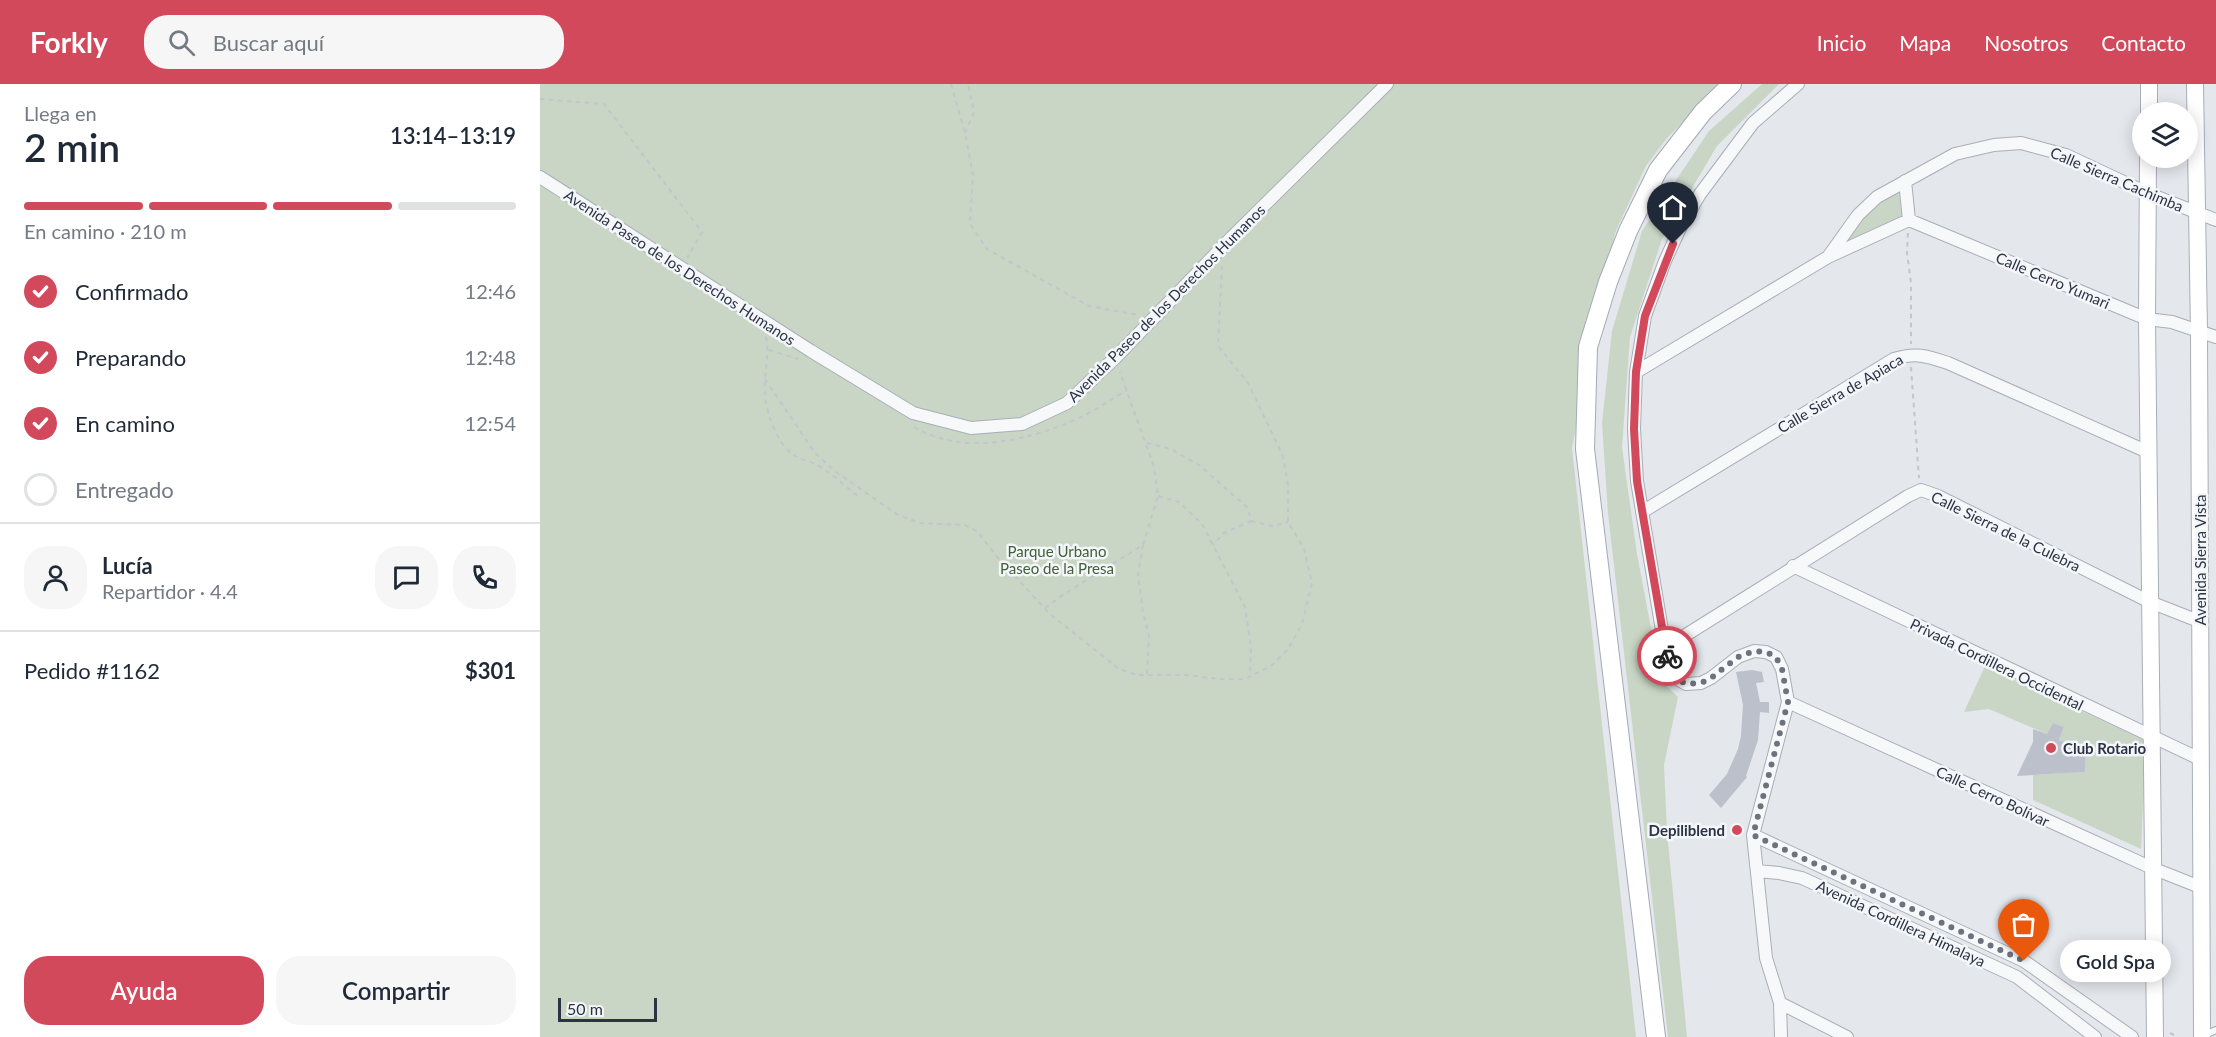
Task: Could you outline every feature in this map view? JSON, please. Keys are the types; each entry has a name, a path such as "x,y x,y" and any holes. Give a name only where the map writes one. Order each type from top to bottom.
{"main road":[{"path":"1656,1037 1585,449 1588,347 1608,282 1628,231 1658,170 1703,112 1732,84"},
{"path":"2149,84 2149,102"},
{"name":"Avenida Sierra Vista","path":"2195,84 2202,760 2200,886 2206,1034"},
{"path":"2148,168 2146,319 2155,1037"}],"street":[{"path":"1781,1037 1780,1003 1766,958 1753,835 1788,702 1782,669 1776,657 1766,652 1754,651 1738,657 1701,683 1686,684 1674,677 1665,648 1637,481 1634,429 1636,372 1645,316 1665,261 1681,226 1700,194 1753,123 1798,84"},
{"name":"Avenida Paseo de los Derechos Humanos","path":"540,177 762,320 913,413 971,428 1022,424 1067,403 1383,86"},
{"name":"Calle Sierra Cachimba","path":"1828,257 1858,214 1877,197 1955,154 1994,145 2021,143 2066,155 2147,193 2216,220"},
{"path":"1905,181 1909,220"},
{"name":"Calle Sierra Cachimba","path":"1636,372 1828,257 1909,220"},
{"name":"Calle Cerro Yumari","path":"1909,220 2146,319 2172,322 2216,337"},
{"name":"Calle Sierra de Apiaca","path":"1642,512 1894,358 1911,353 1948,363 2148,452"},
{"name":"Calle Sierra de la Culebra","path":"1665,648 1793,566 1921,490 1938,496 2151,602 2201,622"},
{"name":"Privada Cordillera Occidental","path":"1793,566 2151,738 2202,760"},
{"name":"Calle Cerro Bolívar","path":"1788,702 2152,868 2200,886"},
{"name":"Avenida Cordillera Himalaya","path":"1753,835 2024,961 2132,1037"},
{"path":"1789,875 1796,869 1797,863 1792,854"},
{"name":"Avenida Cordillera Himalaya","path":"1757,871 1802,878 2018,977 2095,1037"},
{"path":"1780,1003 1847,1037"}],"path":[{"path":"951,84 965,133 973,175 970,224 987,249 1089,306 1153,318"},
{"path":"965,133 974,112 968,84"},
{"path":"540,99 604,104 702,232 682,268"},
{"path":"765,379 815,453 836,472 898,515 920,523 965,525 977,531 998,558 1045,608 1119,669 1137,675 1186,675 1221,680 1245,679 1271,666 1288,649 1302,624 1312,583 1304,549 1288,522 1288,485 1283,456 1248,383 1218,346 1223,246"},
{"path":"762,320 769,350 765,398 770,420 783,444 795,456 817,464 860,498"},
{"path":"1114,358 1147,443 1154,467 1158,496 1143,545 1138,575 1149,636 1147,675"},
{"path":"1147,443 1171,449 1200,465 1248,508 1251,521"},
{"path":"1158,496 1179,502 1202,524 1245,607 1251,647 1250,676"},
{"path":"1213,545 1224,533 1251,521 1272,526 1288,522"},
{"path":"1045,608 1143,545"}],"green space":[{"name":"Parque Urbano Paseo de la Presa","path":"540,84 1721,84 1667,138 1646,166 1615,233 1572,448 1636,1037 540,1037"},
{"path":"1762,84 1779,84 1717,146 1662,239 1630,337 1622,447 1637,554 1661,681 1678,697 1664,765 1667,832 1687,1037 1668,1037 1608,513 1602,423 1612,331 1642,231 1709,131"},
{"path":"1899,192 1902,218 1844,245 1868,214"},
{"path":"1985,666 2146,741 2141,849 2033,800 2033,775 2085,772 2086,751 2070,750 2072,745 2059,740 2064,727 2053,723 2047,734 1989,709 1964,712"}],"building":[{"path":"1752,670 1762,672 1764,682 1756,683 1760,702 1769,702 1769,713 1760,712 1758,740 1747,777 1721,808 1709,795 1727,774 1741,736 1743,705 1736,672"},
{"name":"Club Rotario","path":"2053,723 2064,727 2059,740 2072,745 2070,750 2086,751 2085,772 2017,776 2033,742 2033,729 2047,734"}],"way so far":[{"path":"1667,656 1674,677 1686,684 1701,683 1738,657 1754,651 1766,652 1776,657 1782,669 1788,702 1753,835 2024,961"}],"place":[{"name":"Club Rotario","path":"2051,748"},
{"name":"Depiliblend","path":"1737,830"},
{"name":"Gold Spa","path":"2024,961"}],"route":[{"path":"1667,656 1637,481 1634,429 1636,372 1645,316 1673,244"}]}
